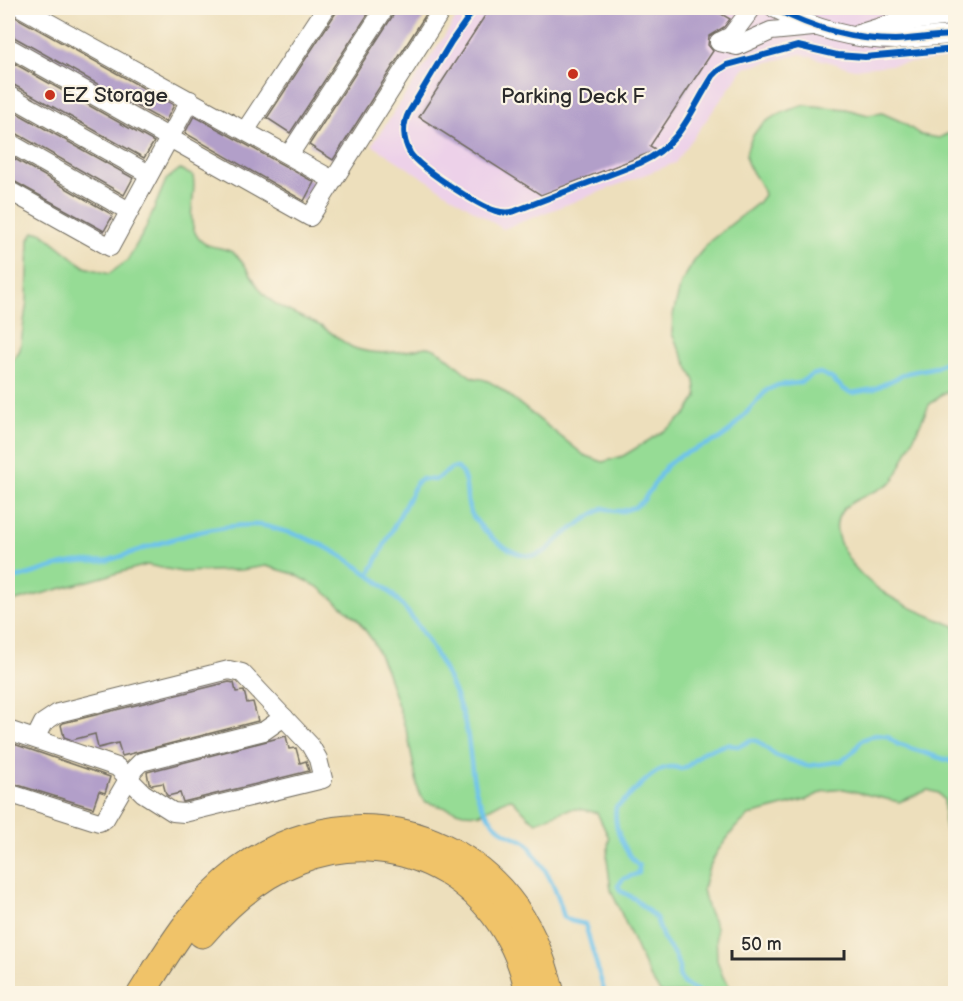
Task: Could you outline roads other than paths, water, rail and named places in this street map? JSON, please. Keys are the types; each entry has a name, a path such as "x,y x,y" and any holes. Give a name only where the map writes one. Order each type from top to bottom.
{"highway":[{"path":"141,993 187,923 240,870 294,840 334,830 361,828 387,830 423,839 457,854 483,873 508,899 527,928 538,951 551,993"},
{"path":"160,993 202,934 221,912 252,886 280,868 307,857 337,850 361,848 385,849 417,857 447,871 471,888 493,911 510,938 524,969 529,993"}],"street":[{"path":"22,8 333,180"},
{"path":"245,131 326,8"},
{"path":"289,155 385,8"},
{"path":"8,47 310,216 443,8"},
{"path":"752,8 731,36 719,42 737,46 771,31 814,27"},
{"path":"774,8 814,27 834,33 885,40 956,35"},
{"path":"853,35 890,24 956,15"},
{"path":"8,95 149,174"},
{"path":"8,190 110,247 189,100"},
{"path":"8,142 129,211"},
{"path":"8,730 35,739 114,765 121,769 143,793 169,810 180,814 323,779 313,749 242,673 232,670 58,713 43,723 35,739"},
{"path":"8,793 99,822 105,819 141,762 264,731 284,717"}],"waterway":[{"path":"605,994 585,924 564,917 553,885 529,845 499,828 481,804 475,787 467,732 443,668 430,645 401,605 369,575 417,482 422,479 435,480 452,468 458,468 464,478 470,511 482,528 491,537 513,551 524,555 534,555 547,550 565,534 603,508 623,511 635,507 643,501 666,466 679,456 719,439 729,432 767,390 778,385 799,383 820,373 852,393 874,389 907,373 936,367 956,353"},
{"path":"8,580 74,562 110,560 201,531 257,525 292,533 316,542 369,575"},
{"path":"702,994 683,983 675,956 663,938 656,918 635,899 621,891 618,886 623,879 639,873 639,866 621,839 616,823 616,807 654,773 672,767 681,769 703,752 728,744 740,746 750,740 757,741 775,755 807,766 842,761 862,740 875,735 887,736 897,744 956,763"}],"place":[{"name":"Parking Deck F","path":"573,74"},
{"name":"EZ Storage","path":"50,95"}]}
